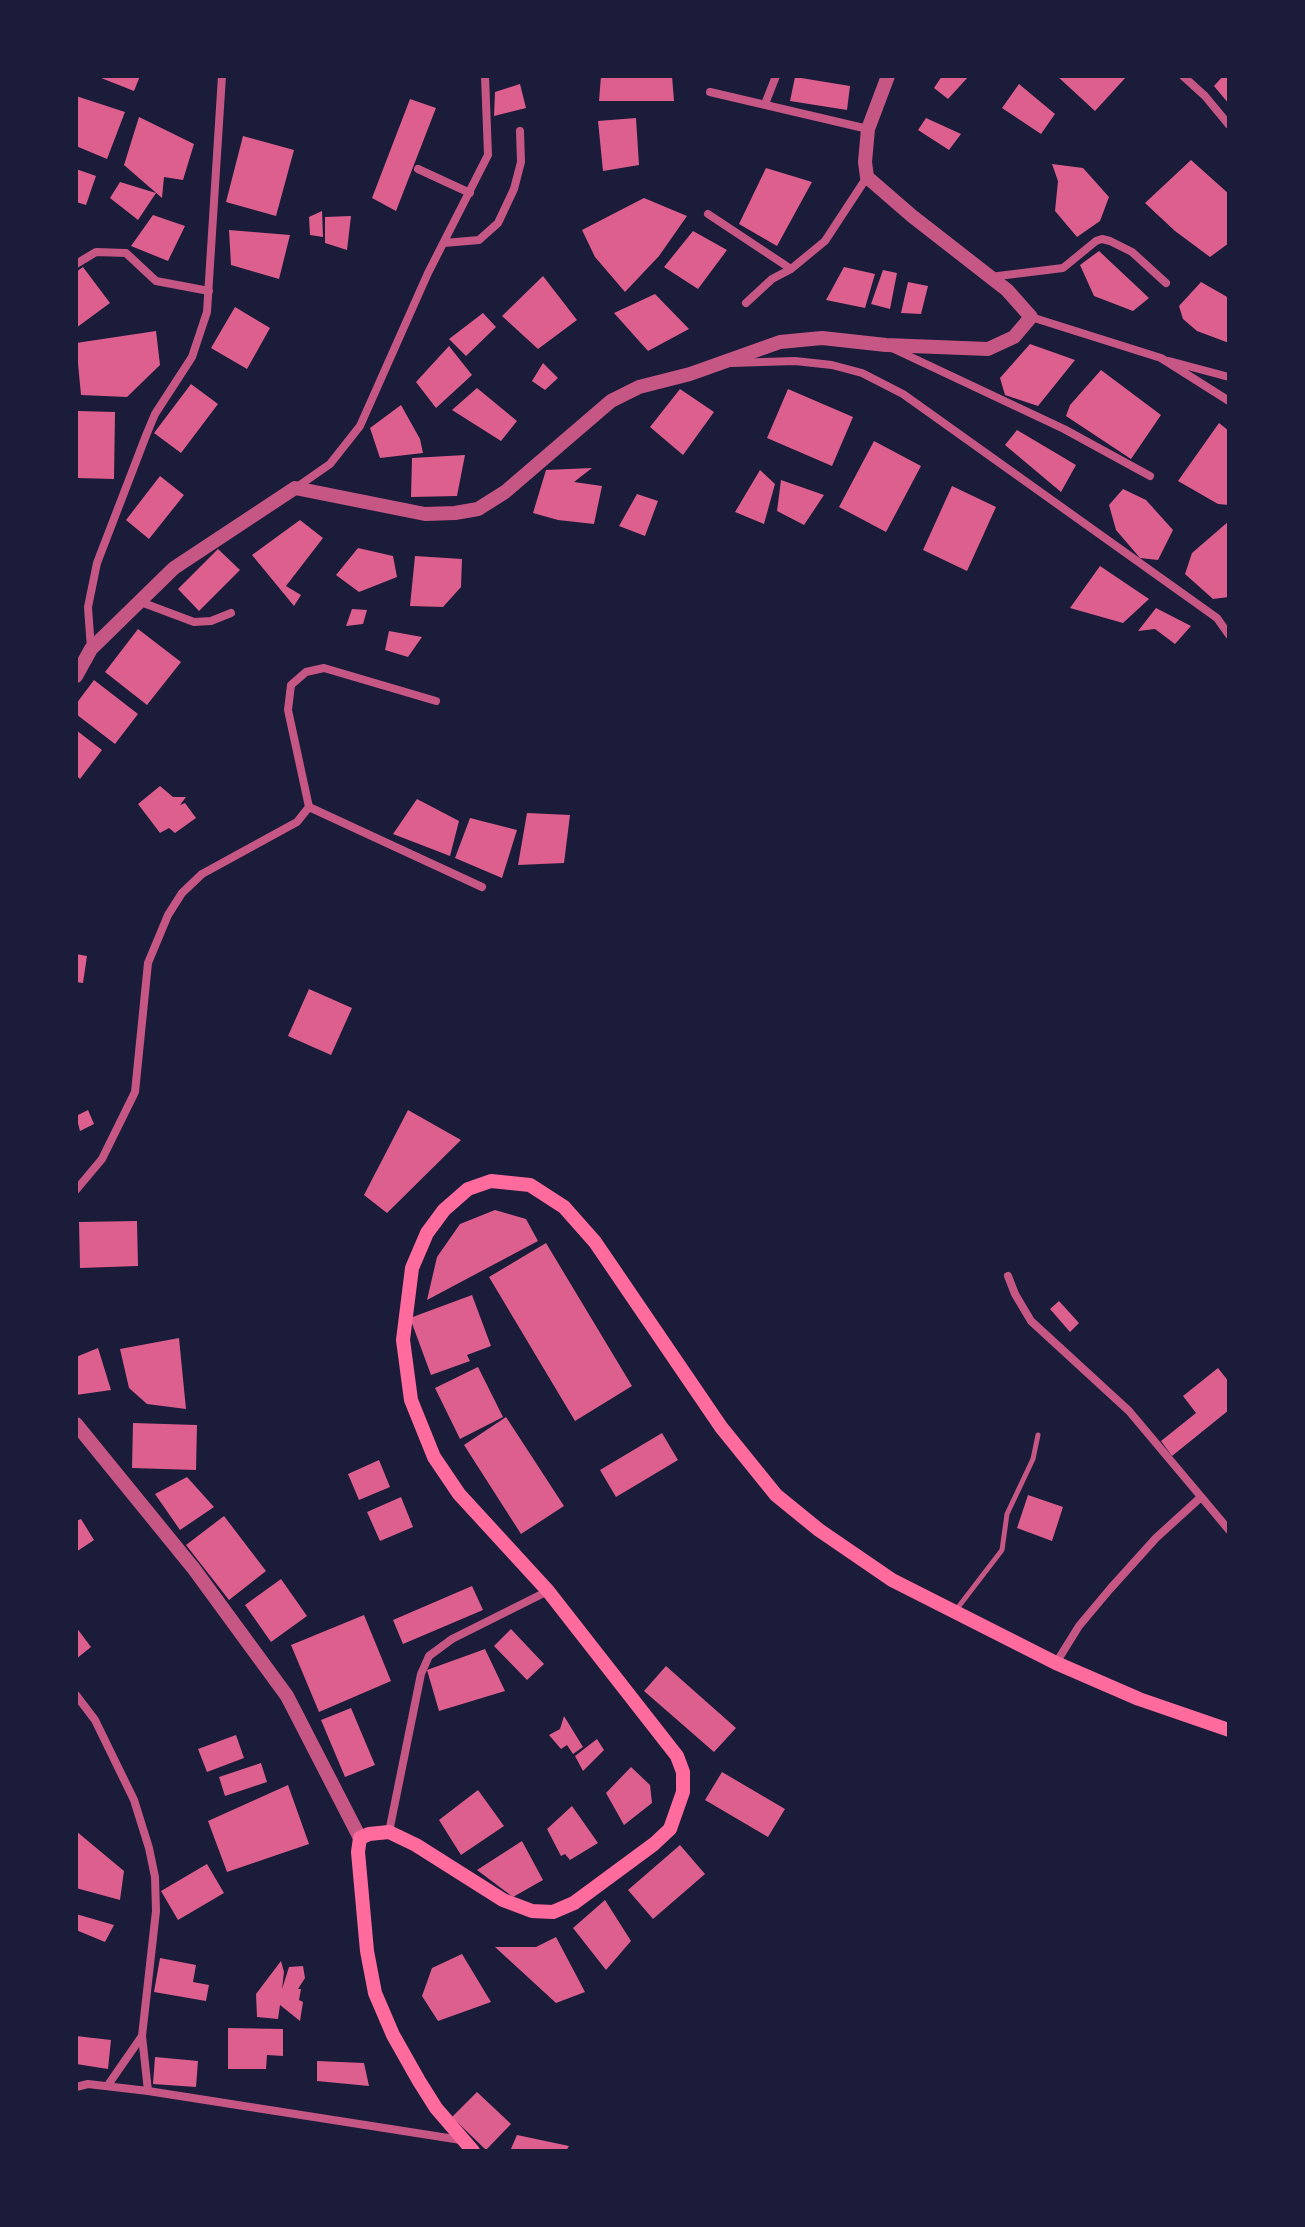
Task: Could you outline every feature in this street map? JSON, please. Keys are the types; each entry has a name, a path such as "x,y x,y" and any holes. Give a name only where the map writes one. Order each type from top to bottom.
{"main road":[{"path":"468,2146 436,2108 419,2081 393,2035 375,1993 367,1951 358,1852 360,1838 389,1832 416,1845 503,1900 532,1911 553,1912 574,1903 654,1844 670,1829 683,1792 683,1772 677,1756 548,1591 459,1494 434,1457 411,1400 403,1340 412,1268 427,1233 444,1210 468,1189 491,1181 530,1185 564,1207 595,1242 721,1427 776,1495 819,1530 892,1580 1056,1663 1139,1699 1229,1730"}],"street":[{"path":"91,649 88,607 97,563 155,414 192,357 204,324 209,291 222,76"},
{"path":"76,676 91,649 174,568 330,464 360,426 428,273 488,155 485,76"},
{"path":"765,104 776,76"},
{"path":"746,303 772,279 791,269 825,241 867,177 868,129 888,76"},
{"path":"1183,76 1229,125"},
{"path":"710,92 868,129"},
{"path":"444,243 479,240 498,223 514,189 521,162 520,131"},
{"path":"418,169 470,193"},
{"path":"867,177 1007,290 1031,317 1229,377"},
{"path":"708,214 791,269"},
{"path":"990,277 1063,268 1102,239 1132,252 1166,283"},
{"path":"76,264 96,252 126,253 156,281 209,291"},
{"path":"295,488 425,514 478,509 505,492 611,401 639,387 690,374 780,342 822,338 886,345 988,349 1014,337 1031,317"},
{"path":"886,345 1064,429 1150,476"},
{"path":"1161,358 1229,401"},
{"path":"718,363 795,361 832,365 862,373 903,394 1217,618 1229,635"},
{"path":"138,601 194,622 211,621 231,613"},
{"path":"309,807 288,710 288,694 298,677 313,669 324,668 436,701"},
{"path":"309,807 482,887"},
{"path":"76,1190 102,1159 135,1092 148,963 168,915 182,893 202,874 297,822 309,807"},
{"path":"1008,1276 1031,1321 1129,1411 1229,1530"},
{"path":"76,1424 194,1569 287,1696 360,1838"},
{"path":"1056,1663 1079,1626 1110,1589 1156,1538 1201,1497"},
{"path":"389,1832 421,1674 429,1656 452,1639 548,1591"},
{"path":"76,1695 95,1720 134,1800 155,1877 156,1911 142,2036 148,2091"},
{"path":"108,2085 142,2036"},
{"path":"76,2084 148,2091 468,2146"}],"lane":[{"path":"955,1611 1002,1550 1007,1514 1033,1459 1038,1435"}],"building":[{"path":"96,76 140,76 134,91"},
{"path":"601,76 672,76 674,101 599,101"},
{"path":"942,76 969,76 948,99 934,88"},
{"path":"1057,76 1127,76 1095,111"},
{"path":"1223,76 1229,76 1229,104 1214,86"},
{"path":"795,77 850,86 847,110 790,101"},
{"path":"520,84 526,108 494,116 495,92"},
{"path":"1019,84 1055,114 1041,134 1002,108"},
{"path":"76,96 125,112 107,159 76,146"},
{"path":"410,99 436,108 396,211 372,198"},
{"path":"139,117 194,144 183,180 164,177 162,198 124,165"},
{"path":"636,118 639,165 603,171 598,121"},
{"path":"926,118 961,134 949,150 918,130"},
{"path":"243,136 294,150 276,216 226,202"},
{"path":"1191,160 1229,194 1229,243 1210,257 1145,203"},
{"path":"1052,164 1083,168 1109,197 1100,221 1077,237 1055,211 1058,181"},
{"path":"766,168 812,182 777,246 739,224"},
{"path":"76,169 96,176 86,205 76,202"},
{"path":"120,182 156,193 138,220 110,198"},
{"path":"644,198 687,216 659,256 625,292 595,257 582,230"},
{"path":"322,211 323,237 310,235 309,217"},
{"path":"153,215 185,226 168,261 131,246"},
{"path":"351,216 347,250 325,243 325,217"},
{"path":"229,230 290,235 279,279 231,265"},
{"path":"693,231 727,250 698,289 664,267"},
{"path":"1099,251 1149,298 1133,311 1094,296 1080,265"},
{"path":"83,267 110,303 76,328 76,272"},
{"path":"844,267 875,274 865,308 826,300"},
{"path":"883,270 897,273 890,309 871,304"},
{"path":"543,276 577,320 538,349 502,316"},
{"path":"908,282 928,286 921,314 901,313"},
{"path":"1201,282 1229,298 1229,343 1197,331 1183,319 1179,306"},
{"path":"655,294 689,329 648,351 614,313"},
{"path":"235,307 270,328 247,369 211,348"},
{"path":"483,313 496,327 466,356 449,339"},
{"path":"156,331 160,365 127,397 81,395 76,343"},
{"path":"1030,344 1075,360 1038,406 1005,395 1000,378"},
{"path":"449,346 472,375 436,408 416,382"},
{"path":"543,363 558,378 545,390 532,381"},
{"path":"1101,370 1161,415 1131,459 1066,416 1070,405"},
{"path":"191,384 218,404 181,453 154,433"},
{"path":"477,388 517,421 501,441 452,410"},
{"path":"680,389 714,412 683,455 650,427"},
{"path":"788,389 853,417 832,466 767,438"},
{"path":"401,405 420,439 423,453 380,458 370,428"},
{"path":"78,411 115,412 114,479 77,478"},
{"path":"1219,423 1229,431 1229,505 1218,504 1178,481"},
{"path":"1017,430 1076,465 1061,492 1005,445"},
{"path":"874,441 921,466 886,532 839,507"},
{"path":"465,455 457,496 411,497 412,458"},
{"path":"592,468 574,482 602,486 594,524 558,520 533,513 546,470"},
{"path":"760,470 775,484 764,524 735,512"},
{"path":"160,476 184,495 149,539 126,520"},
{"path":"781,480 824,495 804,525 777,511"},
{"path":"952,486 996,507 967,571 923,550"},
{"path":"1123,489 1146,500 1173,530 1158,560 1140,558 1116,530 1109,505"},
{"path":"637,494 658,501 645,536 619,526"},
{"path":"300,520 323,538 286,586 301,595 294,606 252,555"},
{"path":"1229,521 1229,597 1213,599 1185,574 1192,553"},
{"path":"358,548 393,556 397,577 359,592 336,575"},
{"path":"218,549 240,570 199,611 178,589"},
{"path":"415,556 462,559 461,587 443,607 410,606"},
{"path":"1100,566 1149,599 1123,623 1070,608"},
{"path":"1156,608 1191,626 1175,644 1155,629 1138,631"},
{"path":"352,609 367,610 363,624 346,626"},
{"path":"138,629 181,662 147,705 105,672"},
{"path":"389,631 422,637 408,657 385,650"},
{"path":"94,680 138,714 115,744 76,714 76,704"},
{"path":"76,730 102,750 80,779 76,775"},
{"path":"160,786 173,797 186,797 180,805 185,803 196,818 175,833 169,828 160,833 138,804"},
{"path":"417,799 459,821 450,856 393,834"},
{"path":"527,813 570,815 564,863 518,865"},
{"path":"470,818 517,830 502,878 455,858"},
{"path":"76,954 87,956 83,983 76,982"},
{"path":"309,989 352,1008 331,1055 288,1036"},
{"path":"88,1110 94,1124 80,1131 76,1116"},
{"path":"408,1110 461,1140 387,1213 364,1195"},
{"path":"495,1210 526,1219 538,1241 427,1300 437,1257 460,1224"},
{"path":"137,1221 138,1266 80,1268 79,1222"},
{"path":"546,1243 632,1386 575,1421 489,1277"},
{"path":"472,1295 491,1346 467,1355 470,1361 431,1375 410,1318"},
{"path":"1059,1301 1079,1323 1070,1332 1050,1309"},
{"path":"179,1338 186,1409 147,1404 129,1388 120,1349"},
{"path":"98,1348 111,1390 76,1395 76,1357"},
{"path":"478,1367 503,1417 460,1439 435,1388"},
{"path":"1218,1368 1229,1382 1229,1410 1172,1456 1161,1441 1196,1413 1183,1396"},
{"path":"506,1417 564,1506 521,1534 464,1445"},
{"path":"133,1423 197,1425 196,1470 132,1468"},
{"path":"662,1433 678,1460 616,1497 600,1470"},
{"path":"379,1460 390,1487 359,1500 348,1474"},
{"path":"187,1477 214,1507 180,1530 155,1494"},
{"path":"1028,1495 1063,1507 1052,1541 1017,1528"},
{"path":"401,1497 413,1527 380,1541 367,1512"},
{"path":"224,1516 266,1571 229,1600 186,1545"},
{"path":"81,1519 94,1540 76,1552 76,1521"},
{"path":"281,1579 307,1616 271,1642 245,1605"},
{"path":"472,1586 483,1610 403,1644 393,1620"},
{"path":"364,1615 391,1681 319,1712 291,1645"},
{"path":"76,1627 91,1647 76,1659"},
{"path":"511,1629 544,1664 527,1680 494,1646"},
{"path":"485,1649 505,1691 439,1711 427,1670"},
{"path":"666,1666 736,1728 714,1752 644,1691"},
{"path":"351,1708 375,1765 345,1777 321,1720"},
{"path":"564,1716 583,1747 573,1754 567,1745 561,1749 549,1735 560,1729"},
{"path":"236,1735 244,1758 207,1772 198,1749"},
{"path":"597,1739 604,1750 583,1771 575,1756"},
{"path":"261,1763 267,1782 225,1796 219,1777"},
{"path":"631,1767 650,1785 652,1803 624,1825 606,1793"},
{"path":"722,1772 785,1809 768,1837 705,1800"},
{"path":"288,1785 309,1844 227,1872 208,1821"},
{"path":"478,1790 504,1826 461,1855 439,1820"},
{"path":"572,1806 598,1843 570,1860 565,1854 561,1856 547,1829"},
{"path":"76,1831 124,1871 120,1900 76,1888"},
{"path":"522,1841 543,1880 513,1897 477,1870"},
{"path":"680,1845 705,1874 653,1919 628,1890"},
{"path":"207,1864 224,1893 178,1920 161,1891"},
{"path":"605,1900 631,1941 606,1970 573,1928"},
{"path":"76,1914 114,1925 105,1942 76,1930"},
{"path":"556,1937 585,1992 556,2003 495,1947 536,1947"},
{"path":"462,1954 491,2002 438,2021 422,1996 432,1968"},
{"path":"160,1958 196,1965 193,1982 209,1985 206,2001 154,1992"},
{"path":"281,1961 284,1972 282,1989 289,1967 303,1966 305,1978 298,1989 301,1989 299,2000 303,2002 300,2021 280,2005 278,2019 257,2017 256,1994"},
{"path":"228,2028 283,2029 283,2056 267,2055 266,2069 228,2069"},
{"path":"76,2036 111,2040 108,2069 76,2064"},
{"path":"155,2057 198,2061 196,2087 153,2084"},
{"path":"317,2061 364,2063 369,2086 317,2081"},
{"path":"477,2092 511,2124 486,2150 452,2117"},
{"path":"517,2135 569,2146 566,2151 510,2151"}]}
